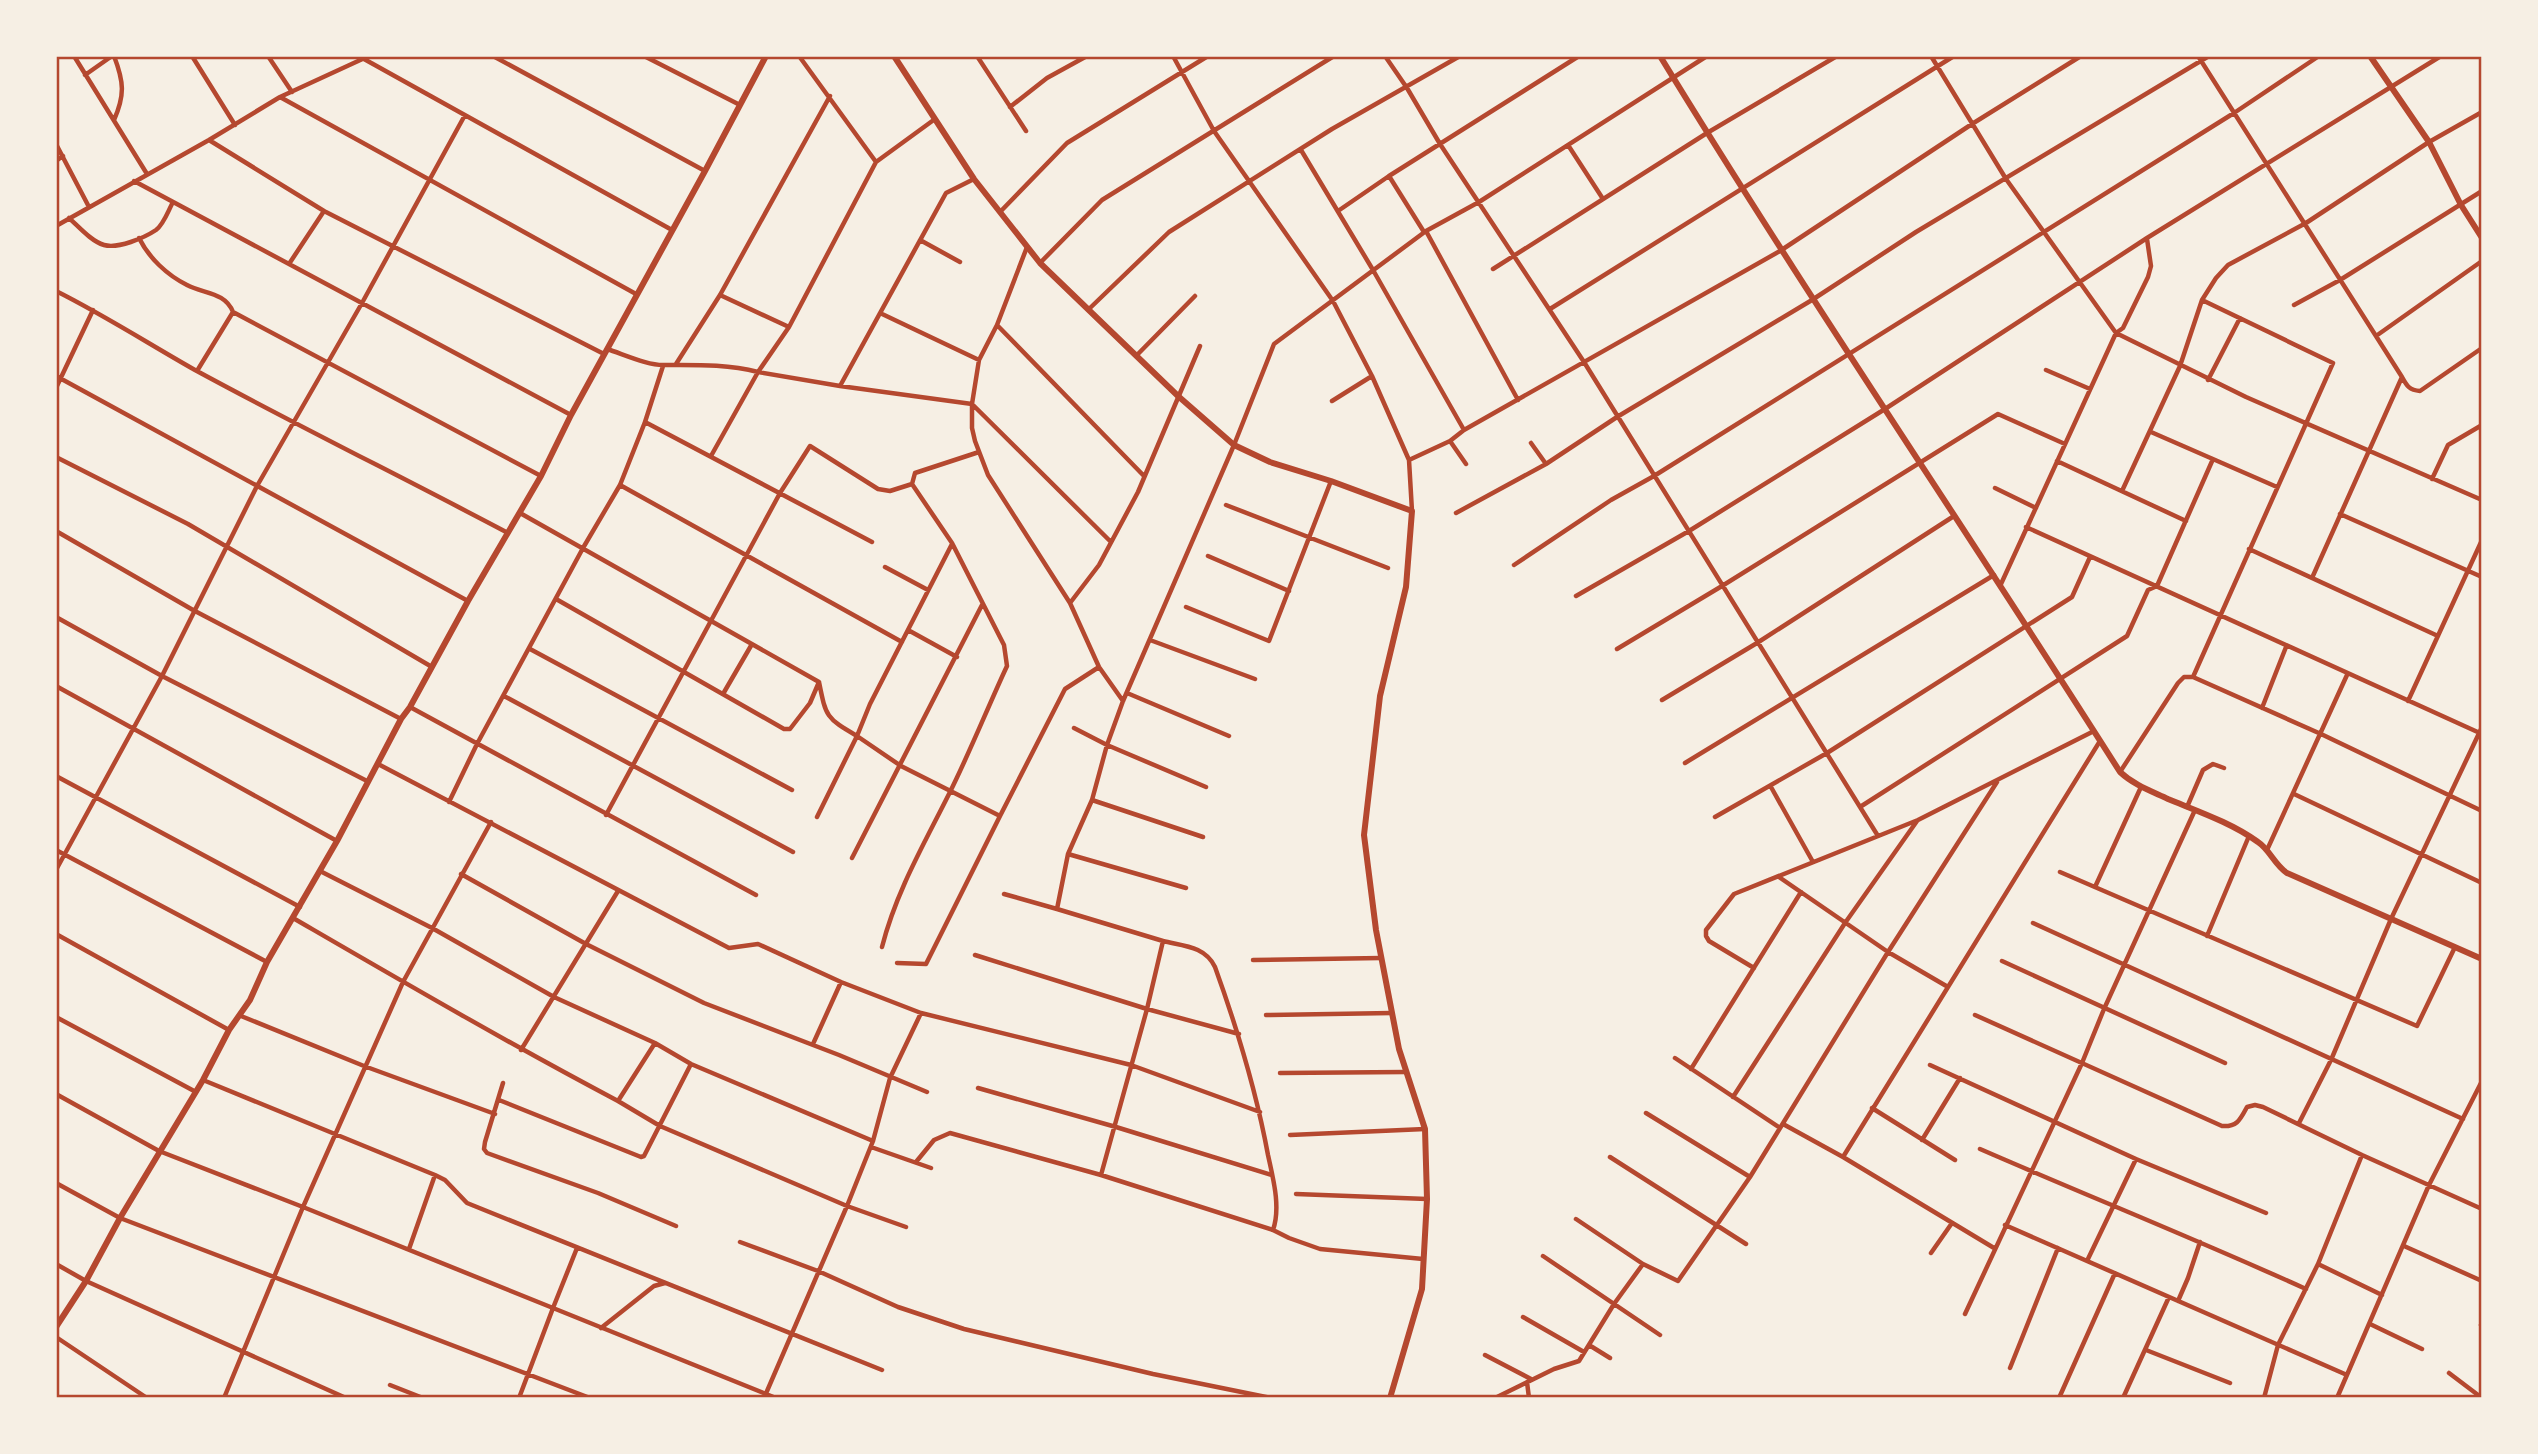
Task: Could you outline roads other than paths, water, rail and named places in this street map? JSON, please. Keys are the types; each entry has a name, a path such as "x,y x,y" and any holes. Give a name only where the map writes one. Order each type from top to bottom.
{"street":[{"path":"74,56 147,174"},
{"path":"85,75 113,56 122,77 122,101 114,120"},
{"path":"192,56 234,125"},
{"path":"268,56 292,92"},
{"path":"493,56 705,172"},
{"path":"645,56 740,105"},
{"path":"56,1327 86,1281 159,1151 203,1080 229,1030 241,1016 267,962 337,841 401,719 541,476 571,415 766,56"},
{"path":"799,56 876,162"},
{"path":"894,56 974,179 1040,263 1178,396 1234,445 1270,462 1412,510"},
{"path":"978,56 1026,131"},
{"path":"1010,107 1047,78 1087,56"},
{"path":"1173,56 1214,131 1334,301 1372,376 1409,460 1412,510 1406,587 1380,696 1364,835 1381,958 1399,1049 1425,1129 1427,1199 1422,1289 1390,1398"},
{"path":"1001,211 1067,142 1208,56"},
{"path":"1040,263 1102,200 1334,56"},
{"path":"1385,56 1584,362 1878,836"},
{"path":"1089,309 1169,232 1332,129 1460,56"},
{"path":"1338,211 1579,56"},
{"path":"1660,56 1780,251 1921,461 2120,772 2141,787 2249,836 2267,850 2277,866 2287,873 2482,959"},
{"path":"1057,909 1068,854 1093,800 1122,701 1234,445 1274,344 1425,231 1479,202 1707,56"},
{"path":"1493,269 1707,133 1837,56"},
{"path":"1931,56 2006,179 2116,333 2208,380 2482,500"},
{"path":"1550,309 1954,56"},
{"path":"1409,460 1450,440 1780,251 1972,124 2081,56"},
{"path":"1456,513 1546,464 1617,417 1812,300 1916,232 2200,58 2209,56"},
{"path":"1514,565 1611,500 1654,476 2234,113 2319,56"},
{"path":"2370,56 2429,142 2461,205 2482,238"},
{"path":"1576,596 1689,531 1885,409 2147,238 2441,56"},
{"path":"56,226 280,97 365,57 672,230"},
{"path":"2200,58 2407,387 2412,391 2420,391 2482,348"},
{"path":"676,364 720,295 830,96"},
{"path":"280,97 636,294"},
{"path":"2122,491 2180,366 2202,300 2228,265 2306,223 2429,142 2482,112"},
{"path":"56,870 162,676 257,486 465,115"},
{"path":"711,456 758,372 789,327 822,261 869,180 876,162 934,119"},
{"path":"209,140 324,211 605,352 663,366 735,366 840,386 972,404 1111,542"},
{"path":"56,144 89,207"},
{"path":"1568,145 1602,199"},
{"path":"1300,149 1464,430"},
{"path":"56,162 63,156"},
{"path":"1390,176 1425,231 1518,400"},
{"path":"840,386 946,193 974,179"},
{"path":"134,181 571,415"},
{"path":"2294,305 2340,280 2482,191"},
{"path":"69,218 104,244 116,245 156,229 163,222 173,202"},
{"path":"289,264 324,211"},
{"path":"139,238 151,258 184,284 204,293 223,297 233,312 541,476"},
{"path":"2001,584 2116,333 2123,328 2148,277 2151,266 2147,238"},
{"path":"920,240 960,262"},
{"path":"1027,247 997,325 979,360 972,404 972,428 988,475 1070,603 1099,667 1122,701"},
{"path":"2376,336 2482,261"},
{"path":"56,291 197,371 508,533"},
{"path":"720,295 789,327"},
{"path":"1137,355 1195,296"},
{"path":"2193,677 2333,363 2202,300"},
{"path":"56,388 58,377 93,310"},
{"path":"197,371 233,312"},
{"path":"880,313 979,360"},
{"path":"2208,380 2240,318"},
{"path":"997,325 1144,476"},
{"path":"1070,603 1099,565 1111,542 1144,476 1200,346"},
{"path":"449,802 477,744 620,485 645,422 663,366"},
{"path":"2046,370 2090,389"},
{"path":"1332,401 1372,376"},
{"path":"58,377 468,601"},
{"path":"2312,578 2402,377"},
{"path":"1617,649 1998,414 2065,444"},
{"path":"645,422 872,542"},
{"path":"2432,479 2448,446 2482,425"},
{"path":"2151,432 2277,487"},
{"path":"1450,440 1466,464"},
{"path":"1531,443 1546,464"},
{"path":"606,814 709,621 780,493 810,446 878,489 890,491 912,484"},
{"path":"882,947 890,914 901,887 950,791 1007,666 1004,645 952,543 912,484 915,473 979,452"},
{"path":"56,457 188,524 432,667"},
{"path":"1860,807 2127,636 2148,590 2157,586 2213,459"},
{"path":"2057,461 2186,521"},
{"path":"1186,607 1269,641 1331,481"},
{"path":"620,485 902,642"},
{"path":"1995,488 2036,508"},
{"path":"1226,505 1388,568"},
{"path":"520,513 819,682 828,715 833,722 901,766 1000,816"},
{"path":"2340,514 2482,577"},
{"path":"1662,700 1757,643 1955,516"},
{"path":"2026,527 2347,675 2481,732 2391,919 2331,1060 2299,1124"},
{"path":"56,531 193,610 401,719"},
{"path":"2408,701 2482,540"},
{"path":"817,817 870,704 952,543"},
{"path":"2249,549 2438,636"},
{"path":"1208,556 1289,591"},
{"path":"1715,817 1827,753 2072,597 2090,557"},
{"path":"885,567 928,590"},
{"path":"1685,763 1994,574"},
{"path":"556,599 684,670 776,726 790,729 810,703 819,682"},
{"path":"852,858 982,605"},
{"path":"56,617 162,676 367,781"},
{"path":"908,630 957,657"},
{"path":"1150,640 1255,679"},
{"path":"723,694 752,644"},
{"path":"2262,708 2286,647"},
{"path":"530,649 792,790"},
{"path":"897,963 926,964 1065,689 1099,667"},
{"path":"2267,850 2347,675"},
{"path":"2120,772 2178,683 2184,677 2193,677 2321,734 2482,811"},
{"path":"56,686 337,841"},
{"path":"1127,693 1229,736"},
{"path":"504,696 793,852"},
{"path":"410,707 756,895"},
{"path":"1074,728 1107,746 1206,788"},
{"path":"1754,968 1710,942 1706,936 1706,930 1727,899 1734,894 1918,820 2094,731"},
{"path":"1843,1157 2100,740"},
{"path":"378,764 729,948 758,944 841,982 922,1013 1131,1065 1260,1112"},
{"path":"2187,807 2203,770 2213,764 2224,768"},
{"path":"56,776 300,907"},
{"path":"1576,1219 1643,1264 1678,1281 1750,1177 1888,952 1997,782"},
{"path":"1771,786 1813,862"},
{"path":"2095,887 2141,787"},
{"path":"2294,794 2482,883"},
{"path":"1093,800 1203,837"},
{"path":"1965,1314 2082,1063 2195,810"},
{"path":"1733,1097 1844,923 1918,820"},
{"path":"224,1398 364,1066 403,982 491,822"},
{"path":"2207,936 2249,836"},
{"path":"56,850 267,962"},
{"path":"1068,854 1186,888"},
{"path":"320,871 432,928 554,997 655,1043 691,1064 931,1168"},
{"path":"2060,872 2417,1026 2455,947"},
{"path":"461,874 586,944 704,1003 927,1092"},
{"path":"1779,877 1888,952 1948,988"},
{"path":"521,1050 618,891"},
{"path":"1691,1069 1801,892"},
{"path":"1004,894 1204,952 1210,956 1239,1034 1260,1112 1277,1218 1273,1230"},
{"path":"293,918 521,1050 660,1126 848,1206 906,1227"},
{"path":"2034,923 2463,1119"},
{"path":"56,934 229,1030"},
{"path":"1101,1175 1116,1127 1163,941"},
{"path":"975,955 1147,1009 1239,1034"},
{"path":"1253,960 1381,958"},
{"path":"2002,961 2225,1063"},
{"path":"813,1045 841,982"},
{"path":"765,1396 848,1206 872,1144 890,1077 922,1013"},
{"path":"1266,1015 1392,1013"},
{"path":"1975,1015 2222,1126 2232,1126 2239,1122 2247,1107 2255,1104 2482,1209"},
{"path":"241,1016 364,1066 495,1114"},
{"path":"56,1017 196,1092"},
{"path":"618,1101 655,1043"},
{"path":"1675,1058 1733,1097 1843,1157 1994,1248"},
{"path":"499,1100 641,1157 645,1156 691,1064"},
{"path":"1930,1065 2136,1159 2266,1213"},
{"path":"1280,1073 1406,1072"},
{"path":"1922,1139 1960,1079"},
{"path":"203,1080 435,1175 445,1180 467,1203 881,1370"},
{"path":"2337,1398 2429,1185 2482,1081"},
{"path":"503,1083 485,1142 484,1149 487,1153 598,1193 676,1226"},
{"path":"978,1088 1272,1175"},
{"path":"56,1094 159,1151 409,1249 765,1396 776,1398"},
{"path":"1872,1108 1955,1160"},
{"path":"1646,1113 1750,1177"},
{"path":"1290,1135 1425,1129"},
{"path":"916,1162 934,1140 950,1133 1101,1175 1273,1230 1320,1249 1423,1259"},
{"path":"1980,1149 2200,1241 2306,1289"},
{"path":"2264,1398 2278,1345 2318,1264 2362,1155"},
{"path":"1610,1157 1746,1244"},
{"path":"2087,1261 2136,1159"},
{"path":"409,1249 435,1175"},
{"path":"56,1183 120,1218 590,1398"},
{"path":"1296,1194 1427,1199"},
{"path":"1931,1253 1952,1223"},
{"path":"2006,1225 2347,1375"},
{"path":"2178,1301 2189,1278 2200,1241"},
{"path":"740,1242 818,1271 898,1307 964,1329 1153,1374 1271,1398"},
{"path":"2404,1246 2482,1281"},
{"path":"519,1398 577,1248"},
{"path":"2010,1368 2058,1248"},
{"path":"1544,1256 1660,1335"},
{"path":"56,1264 86,1281 346,1398"},
{"path":"1495,1398 1554,1368 1579,1361 1614,1304 1643,1264"},
{"path":"2318,1264 2382,1295"},
{"path":"2059,1398 2115,1273"},
{"path":"601,1328 654,1286 666,1283"},
{"path":"2123,1398 2169,1297"},
{"path":"1523,1317 1584,1352"},
{"path":"2370,1324 2422,1349"},
{"path":"56,1337 147,1398"},
{"path":"1588,1345 1610,1358"},
{"path":"2146,1350 2230,1383"},
{"path":"1485,1355 1529,1381"},
{"path":"2449,1373 2482,1398"},
{"path":"1529,1381 1529,1398"},
{"path":"390,1385 423,1398"}]}
